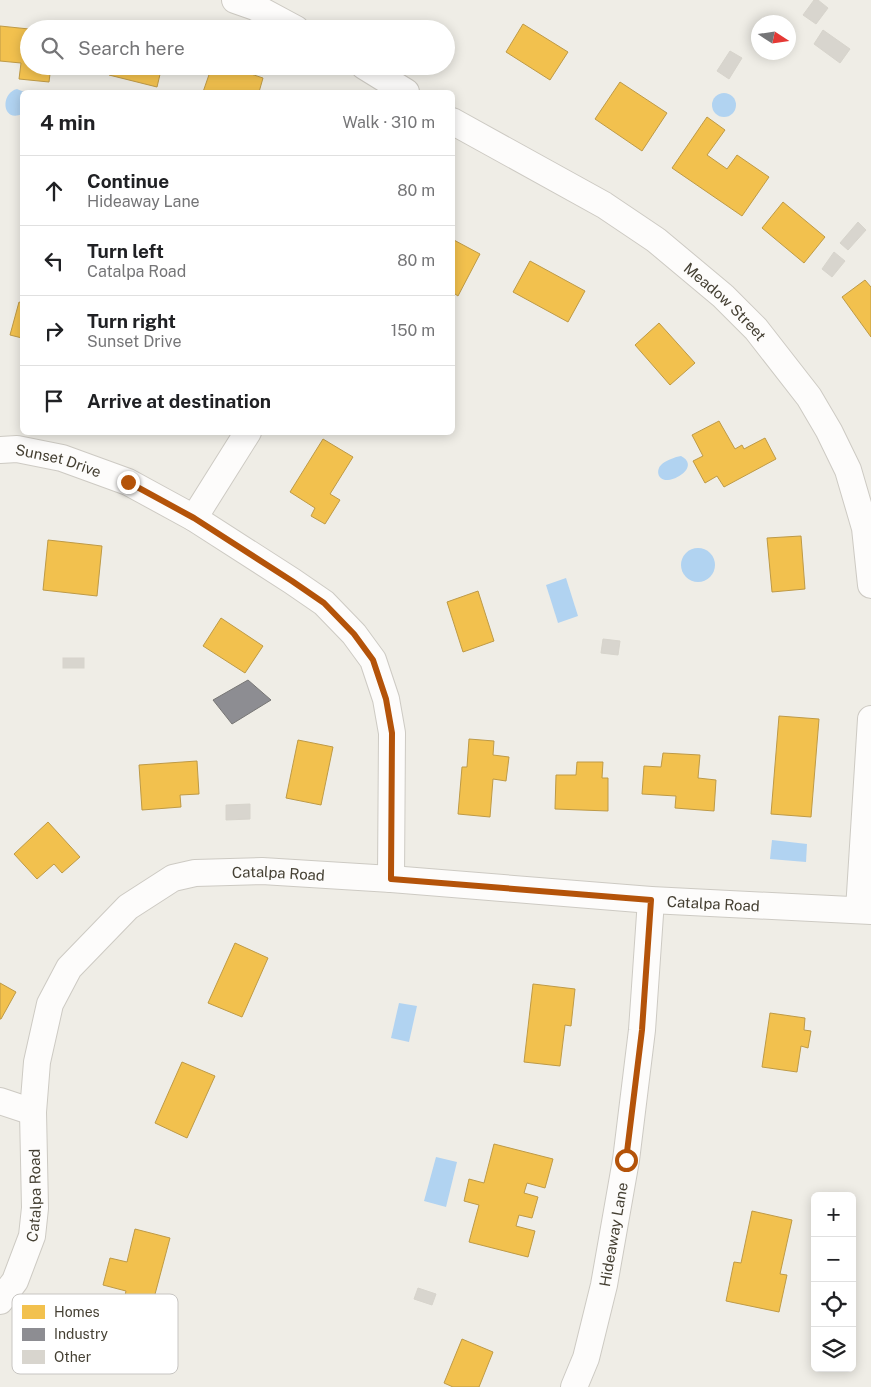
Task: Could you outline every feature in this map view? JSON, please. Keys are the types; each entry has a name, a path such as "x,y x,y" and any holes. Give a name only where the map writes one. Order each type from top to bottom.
{"street":[{"path":"235,0 255,7 279,20"},
{"path":"379,75 403,90"},
{"name":"Meadow Street","path":"455,123 604,205 656,240 723,296 756,329 810,397 848,470 865,528 871,585"},
{"path":"194,518 246,435"},
{"name":"Sunset Drive","path":"0,450 17,449 62,458 128,482 194,518 292,581 324,603 354,634 373,660 386,699 392,733 391,879"},
{"path":"865,910 871,719"},
{"name":"Catalpa Road","path":"0,1301 15,1281 32,1236 35,1208 32,1112 37,1062 50,1004 69,968 128,907 173,878 195,873 262,870 651,900 865,910"},
{"name":"Hideaway Lane","path":"574,1387 586,1358 604,1285 626,1160 642,1030 651,900"},
{"path":"0,1101 32,1112"}],"water":[{"path":"17,89 20,90 20,115 15,116 7,111 6,106 8,96"},
{"path":"724,93 733,96 736,105 733,114 724,117 715,114 712,105 715,96"},
{"path":"681,456 688,463 685,471 673,479 662,479 658,472 660,466 671,459"},
{"path":"698,548 705,549 710,553 714,558 714,572 710,577 705,581 698,582 691,581 686,577 682,572 681,565 682,558 686,553 691,549"},
{"path":"566,578 578,616 558,623 546,585"},
{"path":"772,840 807,844 806,862 770,859"},
{"path":"399,1003 417,1006 409,1042 391,1038"},
{"path":"436,1157 457,1162 446,1207 424,1201"}],"building: Homes":[{"path":"523,24 568,52 550,80 506,52"},
{"path":"0,26 20,28 20,63 0,61"},
{"path":"20,71 20,75 50,75 49,82 19,79"},
{"path":"109,75 160,75 157,87"},
{"path":"209,75 254,75 263,78 260,90 204,90"},
{"path":"620,82 667,113 642,151 595,119"},
{"path":"707,117 725,130 707,155 727,169 737,155 769,177 742,216 672,168"},
{"path":"783,202 825,237 804,263 762,228"},
{"path":"455,241 480,254 458,296 455,294"},
{"path":"530,261 585,291 568,322 513,292"},
{"path":"865,280 871,287 871,337 842,297"},
{"path":"19,302 20,338 10,335"},
{"path":"659,323 695,363 670,385 635,345"},
{"path":"719,421 735,449 742,445 744,449 765,438 776,459 724,487 717,476 705,483 693,461 703,456 692,435"},
{"path":"323,439 353,457 330,494 340,500 325,524 311,516 315,508 290,492"},
{"path":"801,536 805,589 772,592 767,538"},
{"path":"48,540 102,546 97,596 43,590"},
{"path":"478,591 494,641 463,652 447,602"},
{"path":"221,618 263,646 245,673 203,646"},
{"path":"779,716 819,719 811,817 771,814"},
{"path":"469,739 494,741 493,755 509,757 506,781 493,779 490,817 458,814 462,767 467,767"},
{"path":"298,740 333,747 321,805 286,798"},
{"path":"663,753 700,755 698,778 716,780 714,811 675,808 676,796 642,794 644,766 661,767"},
{"path":"197,761 199,794 180,795 181,807 142,810 139,765"},
{"path":"577,762 603,762 602,778 608,778 608,811 555,809 556,775 576,775"},
{"path":"48,822 80,857 62,873 54,864 37,879 14,854"},
{"path":"235,943 268,958 242,1017 208,1003"},
{"path":"0,983 16,992 1,1019 0,1019"},
{"path":"533,984 575,989 571,1026 565,1025 560,1066 524,1062"},
{"path":"770,1013 805,1018 804,1030 811,1031 808,1048 801,1046 797,1072 762,1067"},
{"path":"182,1062 215,1076 187,1138 155,1123"},
{"path":"494,1144 553,1159 545,1188 527,1183 524,1193 538,1197 532,1218 519,1215 516,1226 535,1231 528,1257 469,1242 479,1205 464,1201 469,1179 484,1183"},
{"path":"752,1211 792,1220 780,1274 787,1275 779,1312 726,1301 734,1262 741,1263"},
{"path":"135,1229 170,1238 155,1294 125,1294 126,1291 103,1285 110,1258 127,1262"},
{"path":"462,1339 493,1352 479,1387 453,1387 444,1383"}],"building: Industry":[{"path":"248,680 271,700 232,724 213,700"}],"building: Other":[{"path":"814,0 818,0 828,8 816,24 803,15"},
{"path":"823,30 850,49 840,63 814,44"},
{"path":"730,51 742,58 729,79 717,71"},
{"path":"858,222 866,230 848,250 840,243"},
{"path":"834,252 845,261 832,277 822,269"},
{"path":"603,639 620,641 618,655 601,653"},
{"path":"63,658 84,658 84,668 63,668"},
{"path":"250,804 250,819 226,820 226,805"},
{"path":"418,1288 436,1294 432,1305 414,1299"}],"route":[{"path":"128,482 194,518 324,603 354,634 373,660 386,699 392,733 391,879 651,900 642,1030 626,1160"}]}
